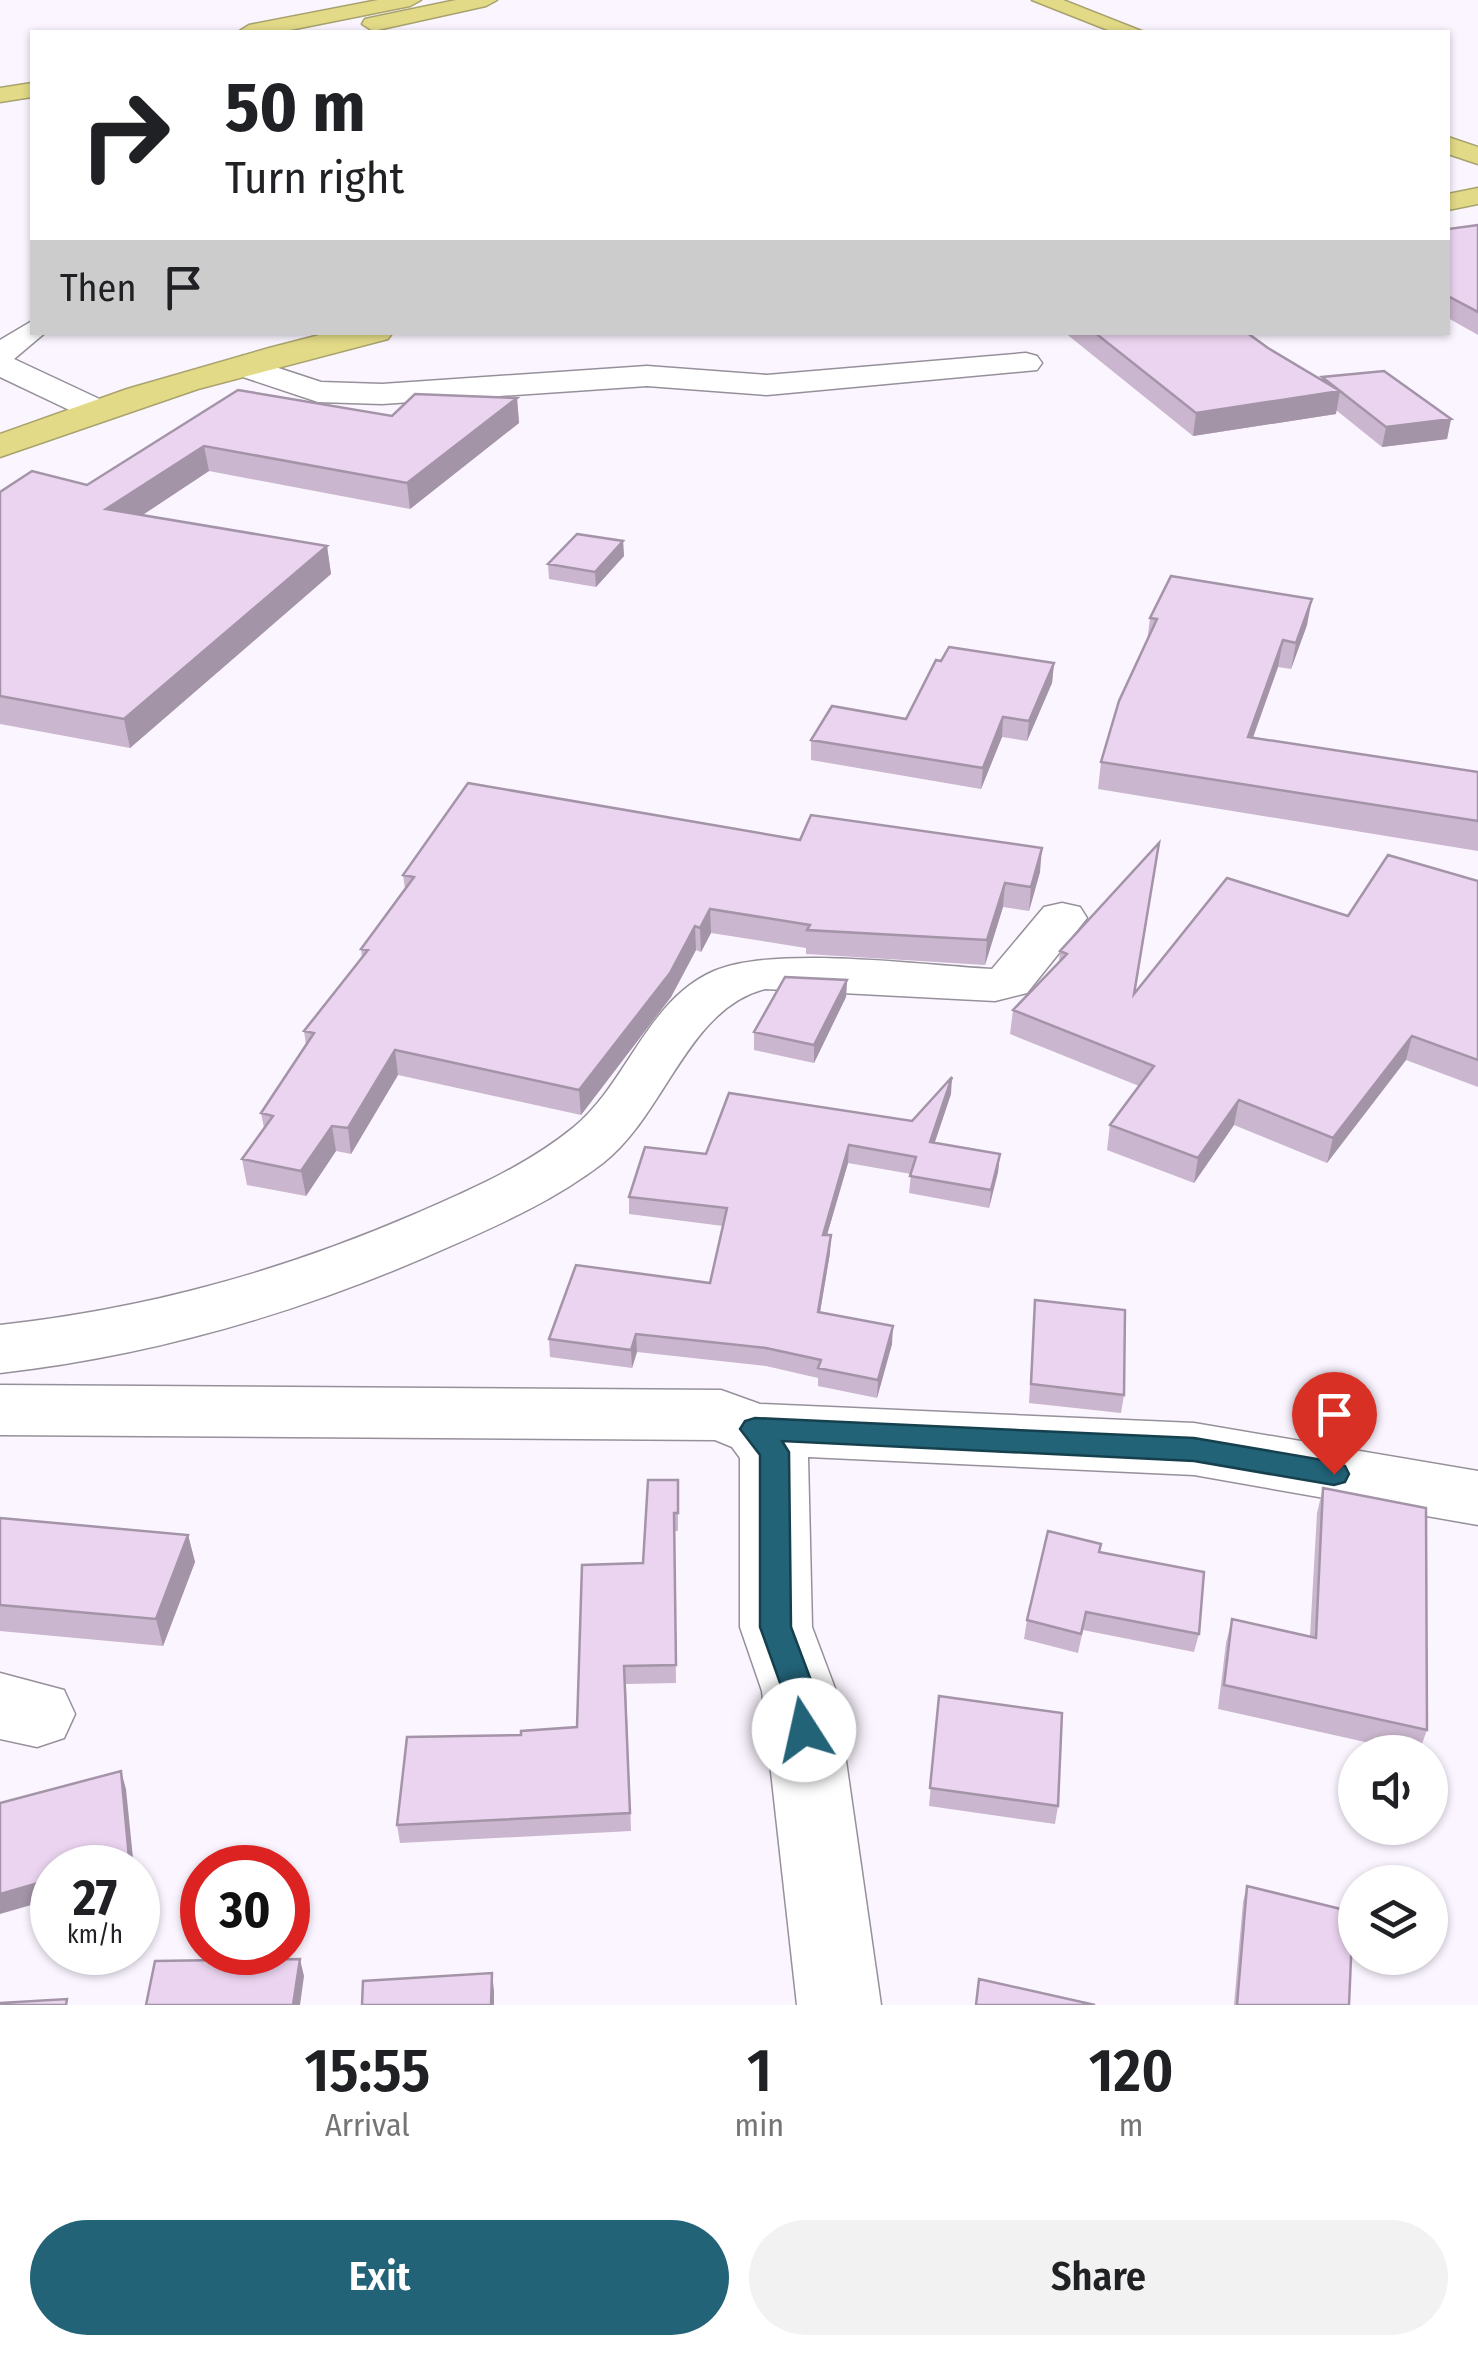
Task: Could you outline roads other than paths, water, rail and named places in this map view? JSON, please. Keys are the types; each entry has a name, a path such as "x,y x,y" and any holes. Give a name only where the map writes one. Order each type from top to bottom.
{"highway":[{"path":"259,30 410,0"},
{"path":"341,30 486,0"},
{"path":"1046,1 1127,30"},
{"path":"0,78 30,72"},
{"path":"0,95 30,90"},
{"path":"0,446 96,410 242,366 364,335"}],"street":[{"path":"0,355 30,332"},
{"path":"242,366 318,392 382,394 647,376 767,385 1026,362"},
{"path":"0,365 96,410"},
{"path":"0,1349 94,1341 169,1324 354,1266 528,1187 614,1122 688,1012 710,989 735,977 764,972 996,986 1009,982 1062,918"},
{"path":"0,1410 720,1415 755,1429 1194,1450 1478,1498"},
{"path":"755,1429 774,1452 776,1627 799,1691 839,2005"}]}
